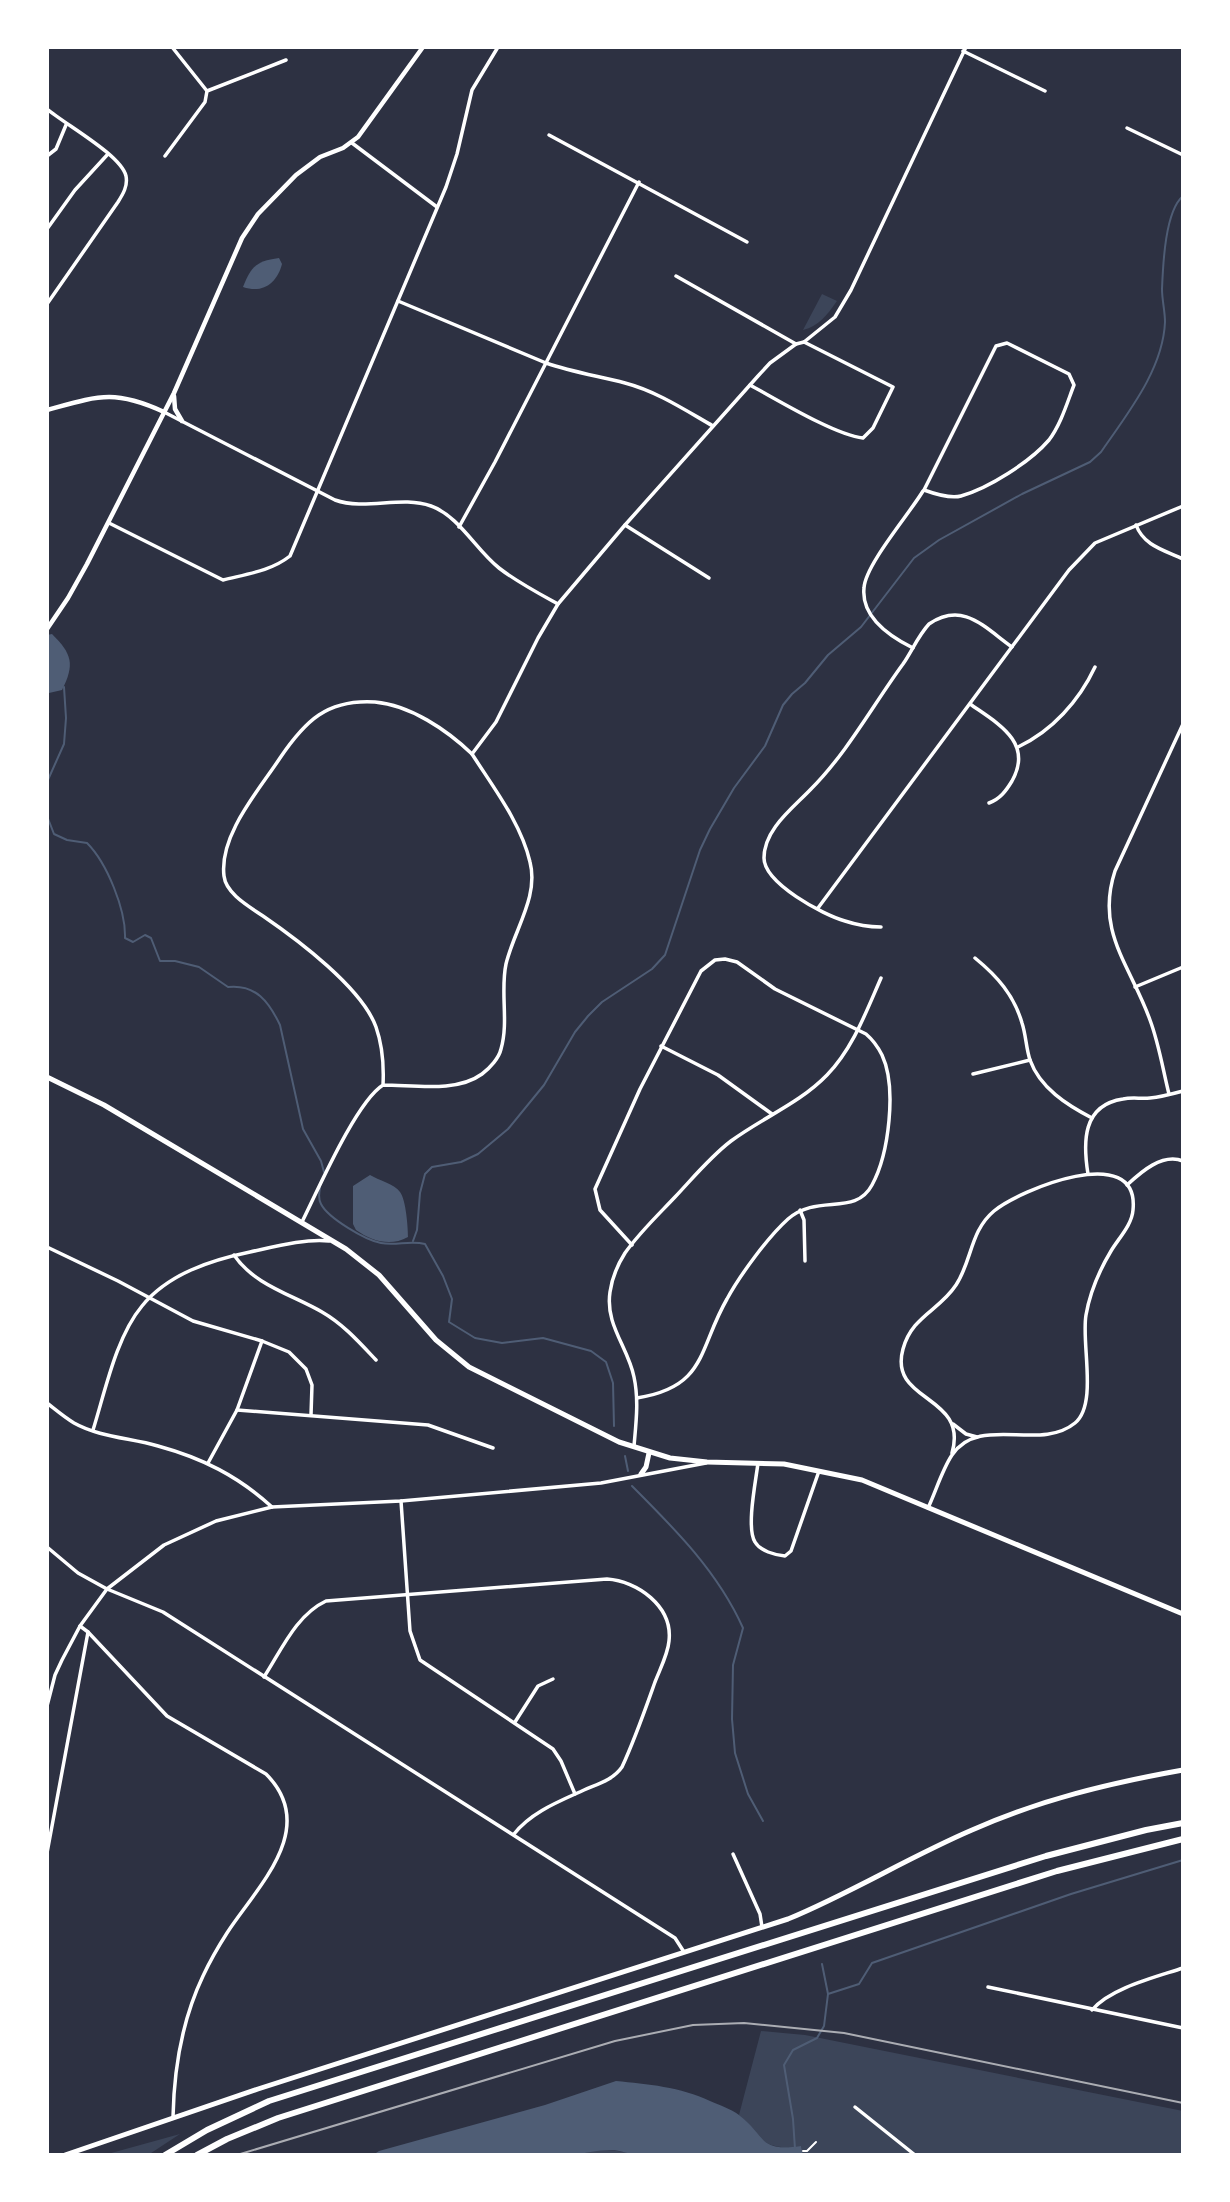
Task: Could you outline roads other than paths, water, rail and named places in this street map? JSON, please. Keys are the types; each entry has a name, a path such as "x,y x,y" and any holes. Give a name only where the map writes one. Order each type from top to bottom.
{"highway":[{"path":"166,2154 206,2130 269,2101 1046,1856 1183,1823"},
{"path":"197,2155 252,2128 304,2110 1057,1871 1183,1839"}],"main road":[{"path":"47,1077 104,1105 337,1243 379,1275 436,1340 469,1367 596,1432 634,1448 670,1458 707,1462 758,1462 819,1469 862,1480 1183,1614"},
{"path":"641,1474 646,1467 649,1453"},
{"path":"65,2155 258,2089 762,1927 819,1906 935,1847 1019,1811 1111,1784 1183,1770"}],"street":[{"path":"165,156 205,102 207,91 172,47"},
{"path":"47,628 68,598 109,523 174,393 242,238 258,214 308,165 352,143 423,47"},
{"path":"109,523 223,580 281,564 290,556 437,207 457,155 472,90 498,47"},
{"path":"472,754 496,722 558,604 770,363 796,344 804,342 835,317 851,290 965,49 1045,92"},
{"path":"207,91 286,60"},
{"path":"47,109 123,168 126,186 118,202 47,304"},
{"path":"47,156 56,149 66,125"},
{"path":"1127,128 1183,155"},
{"path":"549,135 747,242"},
{"path":"352,143 437,207"},
{"path":"47,229 75,190 108,154"},
{"path":"459,527 639,182"},
{"path":"676,276 796,344"},
{"path":"398,301 546,363 626,383 663,398 713,426"},
{"path":"750,385 845,433 863,438 873,428 892,387 804,342"},
{"path":"913,648 870,616 863,587 874,564 924,490 996,346 1007,343 1069,374 1074,385 1059,423 1049,439 1028,459 996,480 959,497 924,490"},
{"path":"174,393 173,402 182,421"},
{"path":"47,410 102,397 126,397 164,412 346,504 423,503 441,511 499,568 558,604"},
{"path":"818,908 1086,550 1095,543 1183,506"},
{"path":"625,525 709,578"},
{"path":"1136,525 1142,538 1148,543 1183,559"},
{"path":"881,928 843,921 785,889 768,873 764,855 767,845 783,817 813,787 837,757 929,624 949,614 974,620 1012,647"},
{"path":"1018,747 1041,736 1052,726 1089,680 1095,667"},
{"path":"302,1222 360,1110 375,1090 383,1085 456,1085 468,1082 489,1069 502,1046 506,965 526,909 533,877 531,863 520,837 472,754 431,724 404,709 381,702 366,701 332,706 308,723 289,746 258,789 228,843 224,879 250,908 306,947 327,966 366,1009 375,1024 381,1044 384,1062 383,1085"},
{"path":"970,704 1002,728 1018,747 1017,772 1008,789 998,800 989,803"},
{"path":"1169,1094 1151,1022 1113,938 1108,911 1115,870 1183,724"},
{"path":"975,958 998,978 1012,998 1022,1021 1030,1060 1040,1077 1054,1094 1092,1118"},
{"path":"632,1245 600,1210 595,1189 661,1046 701,971 713,961 724,959 737,962 775,989 866,1034 876,1045 883,1057 888,1076 890,1100 888,1126 877,1174 869,1191 856,1201 814,1205 800,1210 786,1222 742,1275 726,1301 704,1353 692,1372 671,1388 637,1398"},
{"path":"1135,987 1183,967"},
{"path":"634,1448 637,1398 628,1357 614,1331 609,1307 614,1275 632,1245 718,1152 795,1100 825,1076 848,1049 881,978"},
{"path":"661,1046 718,1075 772,1114"},
{"path":"973,1074 1030,1060"},
{"path":"1088,1174 1084,1142 1092,1118 1104,1107 1116,1100 1183,1091"},
{"path":"1127,1185 1163,1160 1183,1161"},
{"path":"952,1453 979,1437 993,1434 1047,1435 1070,1427 1080,1418 1087,1395 1086,1314 1100,1271 1132,1216 1133,1205 1127,1185 1106,1174 1088,1174 1039,1188 996,1209 978,1228 957,1284 943,1301 922,1317 908,1336 901,1355 905,1376 916,1392 942,1409 966,1434 979,1437"},
{"path":"800,1210 804,1220 805,1261"},
{"path":"93,1430 123,1340 141,1306 179,1276 234,1255 323,1240 337,1243"},
{"path":"47,1247 193,1321 262,1341 289,1352 306,1369 312,1385 311,1415"},
{"path":"234,1255 244,1268 260,1280 322,1311 340,1324 376,1360"},
{"path":"208,1463 237,1410 262,1341"},
{"path":"47,1403 73,1422 93,1430 154,1444 208,1463 247,1485 272,1507"},
{"path":"237,1410 428,1424 492,1448"},
{"path":"928,1508 952,1453 955,1440 953,1423"},
{"path":"47,1706 55,1675 80,1626 107,1589 155,1551 216,1521 272,1507 401,1501 601,1483 707,1462"},
{"path":"758,1462 751,1534 758,1546 780,1556 791,1551 819,1469"},
{"path":"401,1501 410,1631 420,1660 553,1749 575,1794"},
{"path":"47,1547 78,1573 107,1589 163,1612 514,1834 675,1938 684,1953"},
{"path":"264,1677 300,1621 316,1606 338,1599 607,1579 627,1582 655,1601 667,1622 670,1640 631,1747 618,1773 539,1812 525,1821 514,1834"},
{"path":"80,1626 167,1716 266,1774 275,1782 284,1798 287,1814 285,1837 274,1868 227,1933 208,1965 195,1995 178,2052 173,2119"},
{"path":"47,1853 88,1632"},
{"path":"515,1722 538,1686 553,1679"},
{"path":"733,1854 759,1912 762,1927"},
{"path":"1093,2010 1099,2002 1122,1990 1183,1968"},
{"path":"988,1987 1183,2028"},
{"path":"855,2107 915,2155"}],"lane":[{"path":"803,2151 816,2142"}],"waterway":[{"path":"413,1241 425,1174 432,1167 461,1162 478,1154 508,1129 544,1085 575,1032 588,1016 602,1002 652,969 665,955 700,850 710,829 734,788 765,746 783,705 792,694 828,655 861,627 914,558 939,540 1022,494 1090,462 1101,452 1142,391 1158,357 1165,322 1162,289 1166,239 1172,213 1183,196"},
{"path":"47,782 64,744 64,687"},
{"path":"47,816 54,834 67,840 87,843 102,862 119,901 125,938 133,942 145,935 151,938 160,961 175,961 199,967 228,987 246,988 266,1002 280,1025 303,1129 321,1161 324,1172"},
{"path":"320,1188 319,1200 325,1210 357,1233 381,1243 425,1244 452,1299 449,1322 475,1338 502,1343 543,1338 591,1351 606,1362 613,1383 614,1426"},
{"path":"625,1456 628,1471"},
{"path":"632,1486 708,1570 743,1628 733,1665 732,1719 735,1753 748,1794 763,1821"},
{"path":"828,1994 859,1984 872,1963 1071,1894 1183,1860"},
{"path":"795,2149 784,2065 793,2050 817,2038 824,2026 828,1994 822,1964"}],"railway":[{"path":"237,2155 615,2041 693,2025 744,2023 844,2033 1183,2103"}]}
